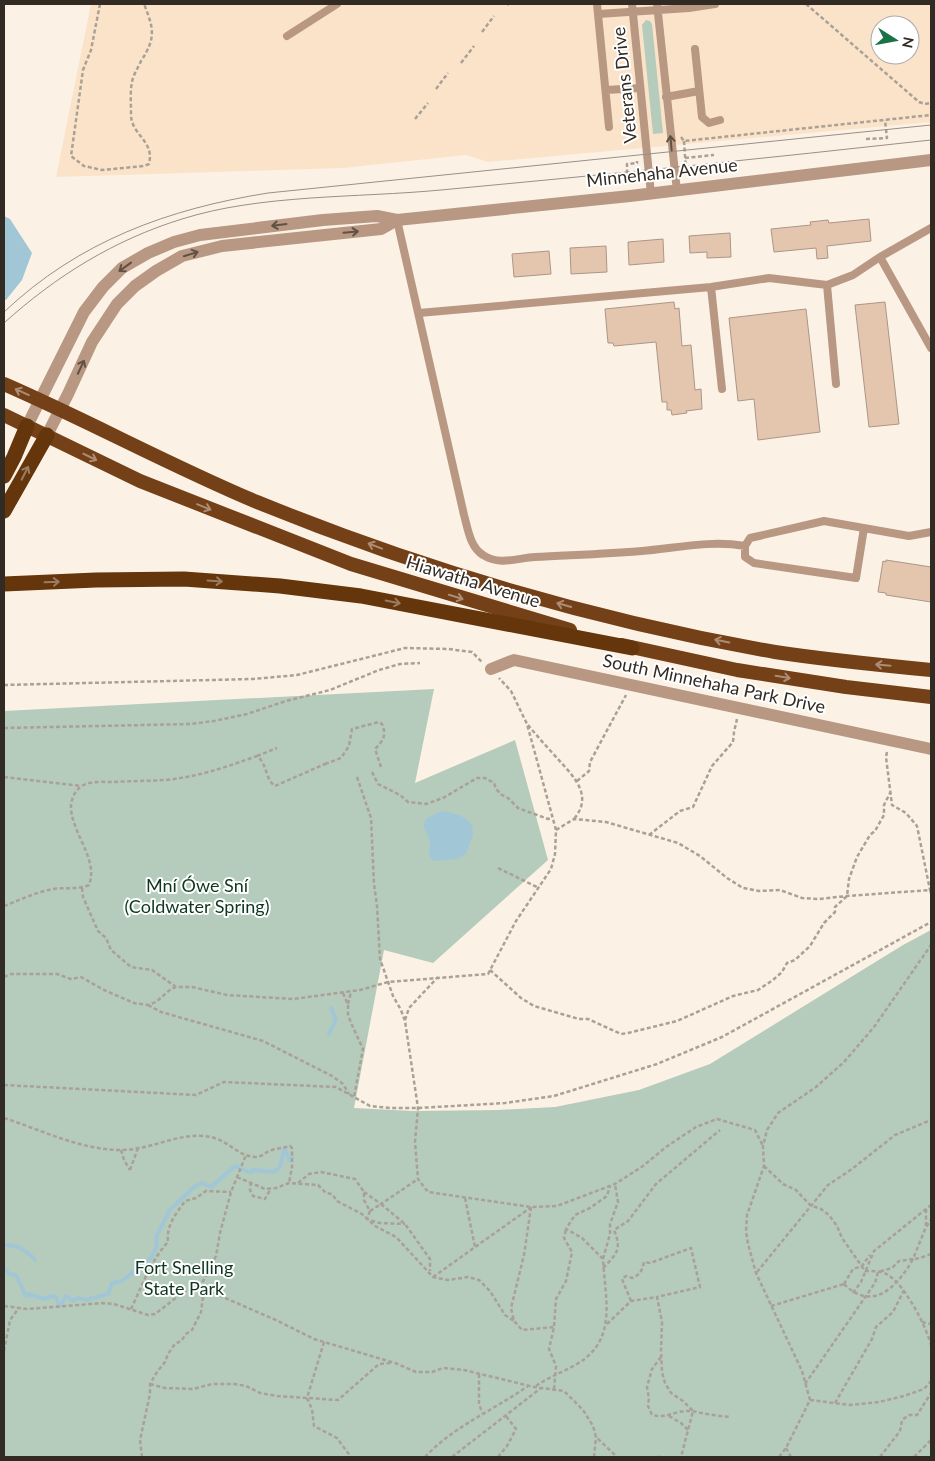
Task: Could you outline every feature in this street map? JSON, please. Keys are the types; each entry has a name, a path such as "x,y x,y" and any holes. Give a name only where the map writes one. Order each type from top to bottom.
{"highway":[{"path":"4,384 40,400"},
{"name":"Hiawatha Avenue","path":"40,400 257,502 421,563 486,583 589,612 766,650 865,664 931,670"},
{"path":"4,415 27,426 4,476"},
{"name":"Hiawatha Avenue","path":"27,426 140,481 351,564 632,648 737,670 846,687 931,697"},
{"path":"4,511 46,435"},
{"path":"4,584 184,579 280,586 361,596 632,648"}],"street":[{"name":"Minnehaha Avenue","path":"27,426 84,312 103,287 122,268 148,253 174,242 200,235 323,220 377,216 397,220 651,194 931,160"},
{"name":"Minnehaha Avenue","path":"46,435 68,394 92,342 117,304 135,286 156,271 182,256 222,246 381,229 397,220"},
{"name":"South Minnehaha Park Drive","path":"491,669 514,660 931,749"}],"lane":[{"path":"287,36 337,4"},
{"path":"597,4 609,127"},
{"path":"598,14 632,8 689,8 715,4"},
{"path":"658,7 677,191"},
{"name":"Veterans Drive","path":"632,8 651,194"},
{"path":"695,49 702,117 709,123 720,120"},
{"path":"606,90 640,88"},
{"path":"666,97 699,91"},
{"path":"397,220 464,515 473,545 482,554 492,560 514,561 709,543 730,543 745,546"},
{"path":"419,313 711,287 769,278 827,285 853,275 931,228"},
{"path":"880,257 931,348"},
{"path":"827,285 836,384"},
{"path":"711,287 722,389"},
{"path":"864,528 856,578 754,563 745,557 745,546 750,538 824,521 864,528 909,536 931,532"}],"path":[{"path":"100,4 91,50 83,70 71,156 84,166 102,170 144,166 148,164 150,159 149,147 132,126 130,116 132,82 151,44 151,21 144,4"},
{"path":"806,4 919,102 931,103"},
{"path":"482,32 494,16"},
{"path":"461,63 474,46"},
{"path":"436,89 448,73"},
{"path":"415,119 428,103"},
{"path":"684,141 931,116"},
{"path":"866,139 887,138 885,120"},
{"path":"678,136 684,141 686,170 692,177"},
{"path":"627,180 627,164 637,163 637,155"},
{"path":"686,158 714,155"},
{"path":"4,685 253,679 288,676 405,648 448,649 472,652 491,669 511,692 527,724 556,830 555,854 551,869 516,921 488,974 388,982 351,992 293,999 227,994 192,987 176,988 171,989 156,1002 148,1005"},
{"path":"4,728 190,724 214,721 247,714 286,701 330,690 379,670 400,664 420,663"},
{"path":"577,781 589,771 590,762 602,738 625,700"},
{"path":"257,756 261,759 271,783 275,786 326,766 341,758 349,746 352,729 379,722 382,724 385,735 375,749 381,767"},
{"path":"649,835 680,811 692,807 712,766 733,742 737,722"},
{"path":"527,724 577,781 582,806 574,819 556,830"},
{"path":"4,777 80,786 88,783 187,778 206,774 277,748"},
{"path":"574,819 606,822 678,843 700,856 727,878 743,888 759,891 780,890 802,898 819,900 847,896 931,891 917,826 906,813 892,805 886,757 888,750"},
{"path":"372,772 378,784 400,795 408,802 417,804 434,802 477,778 485,778 494,783 496,789 518,808 548,819 552,818"},
{"path":"357,776 371,818 380,959 405,1021 418,1108 415,1142 418,1179 428,1192 531,1207 557,1206 615,1184 696,1127 717,1118 755,1130 763,1146"},
{"path":"4,906 40,892 55,889 82,888 89,885 92,878 89,863 72,814 71,803 80,786"},
{"path":"490,970 521,998 534,1006 579,1019 588,1019 621,1034 677,1022 732,996 758,990 773,980 782,972 787,963 795,960 810,946 824,923 835,912 835,907 847,896 849,880 857,857 884,815 884,804 890,793"},
{"path":"498,868 539,888"},
{"path":"82,888 83,897 98,931 106,938 111,950 131,967 152,970 176,988"},
{"path":"4,1085 196,1096 224,1082 336,1087 370,1106 418,1108 505,1103 554,1096 657,1064 722,1037 931,922"},
{"path":"779,1457 786,1448 810,1400 802,1371 756,1273 748,1244 747,1216 764,1166 763,1146 767,1130 778,1113 816,1087 844,1062 890,1005 931,945"},
{"path":"4,976 11,974 57,974 71,979 81,977 104,990 134,1003 148,1005 168,1014 263,1041 332,1076 343,1084 349,1095"},
{"path":"405,1021 409,1008 438,977"},
{"path":"351,992 348,1014 363,1049 354,1097"},
{"path":"343,993 348,1005"},
{"path":"4,1118 72,1142 121,1150 156,1145 175,1138 205,1136 224,1141 240,1154 255,1157 264,1156 269,1151 290,1146 292,1148 292,1167 289,1183"},
{"path":"756,1273 828,1185 852,1169 895,1135 931,1120"},
{"path":"603,1268 615,1256 617,1251 619,1242 614,1230 628,1221 656,1184 720,1130"},
{"path":"121,1150 130,1170 138,1148"},
{"path":"142,1457 140,1440 150,1394 150,1384 165,1362 171,1349 192,1330 201,1312 203,1297 200,1287 216,1256 231,1192 246,1155"},
{"path":"764,1166 783,1184 796,1190 810,1205 821,1209 829,1215 837,1226 842,1238 865,1270 888,1275 897,1282 904,1290 922,1322 931,1345"},
{"path":"298,1183 309,1174 321,1172 355,1179 364,1192 404,1224 430,1259 430,1273"},
{"path":"237,1177 265,1189 289,1183 318,1185 326,1193 332,1194 337,1201 362,1214 375,1226 396,1237 433,1277 448,1280 468,1277 479,1280 490,1291 504,1315 514,1321 522,1330 554,1327"},
{"path":"370,1211 418,1179"},
{"path":"251,1182 250,1190 253,1196 258,1198 265,1199 270,1189"},
{"path":"534,1386 579,1363 589,1355 603,1338 607,1324 603,1259 610,1234 610,1224 618,1202 615,1184"},
{"path":"555,1390 556,1366 549,1349 554,1327 556,1299 566,1281 572,1252 564,1238 566,1229 574,1215 590,1208 607,1196 610,1186"},
{"path":"131,1309 152,1265 168,1242 167,1231 173,1217 185,1201 196,1198 206,1191 231,1192"},
{"path":"364,1192 364,1200 370,1211 368,1219"},
{"path":"465,1198 475,1247"},
{"path":"771,1306 844,1284 853,1269 862,1266 874,1251 931,1205"},
{"path":"433,1277 531,1207"},
{"path":"514,1321 511,1308 524,1255 531,1207"},
{"path":"926,1209 926,1228"},
{"path":"368,1219 378,1223 404,1224"},
{"path":"844,1284 853,1293 866,1296 883,1294 890,1290 906,1270 931,1220"},
{"path":"566,1229 582,1238 603,1259"},
{"path":"607,1324 631,1301 700,1287 691,1248 650,1263 644,1262 643,1269 638,1276 632,1278 626,1276 622,1279 631,1301"},
{"path":"853,1293 862,1282 865,1270 874,1251"},
{"path":"878,1272 892,1268 899,1261 920,1258 931,1254"},
{"path":"806,1384 875,1283 878,1272"},
{"path":"4,1306 26,1309 103,1303 114,1304 148,1315 155,1314 185,1291 200,1287 314,1339 395,1363 416,1372 432,1372 443,1368 564,1391 583,1410 593,1426 596,1437 594,1457"},
{"path":"836,1403 872,1339 876,1327 893,1312 904,1290"},
{"path":"658,1297 662,1322 662,1372 671,1393 693,1411"},
{"path":"4,1351 10,1320 19,1308"},
{"path":"922,1322 931,1324"},
{"path":"324,1342 307,1398 312,1409 314,1426 337,1438 352,1457"},
{"path":"661,1357 652,1368 647,1387 648,1406 652,1415 662,1417 669,1416 677,1411 693,1411 730,1418"},
{"path":"150,1384 165,1388 193,1389 212,1384 235,1384 268,1394 338,1400 379,1364 395,1363"},
{"path":"479,1374 479,1403 482,1413"},
{"path":"810,1400 850,1405 904,1396 924,1389 931,1381"},
{"path":"425,1457 436,1446 482,1413 514,1396 529,1385"},
{"path":"452,1457 541,1388"},
{"path":"880,1457 900,1430 902,1420 909,1415 917,1415 931,1393"},
{"path":"682,1457 693,1411"},
{"path":"498,1457 516,1429 506,1416"},
{"path":"669,1416 682,1422 688,1430"},
{"path":"596,1437 617,1457"},
{"path":"914,1457 931,1440"},
{"path":"786,1448 790,1457"},
{"path":"657,1457 663,1457"}],"shaded area":[{"path":"91,4 931,4 931,122 488,162 466,155 343,168 56,177"}],"green space":[{"path":"646,20 652,24 663,133 653,134 642,25"},
{"path":"434,689 415,783 515,740 548,860 433,963 384,950 354,1108 413,1111 555,1107 639,1090 710,1064 903,945 931,930 931,1457 4,1457 4,711"}],"water":[{"path":"4,216 10,219 32,253 22,280 6,300 4,300"},
{"path":"442,811 460,815 472,824 473,835 466,854 458,859 434,861 429,856 430,841 423,825 427,818"}],"building":[{"path":"869,219 871,241 827,246 828,258 817,259 816,248 774,252 771,229 811,225 810,222 828,220 829,223"},
{"path":"730,233 731,257 707,258 707,252 690,253 689,236"},
{"path":"663,239 664,262 629,265 628,242"},
{"path":"606,246 607,272 571,274 570,248"},
{"path":"549,251 551,274 514,277 512,254"},
{"path":"674,302 675,309 679,308 682,346 691,345 695,390 701,389 702,409 672,415 671,410 667,410 667,402 662,402 656,342 614,346 613,343 608,343 605,309"},
{"path":"885,302 899,424 869,427 855,305"},
{"path":"806,309 820,432 758,440 754,399 738,401 729,318"},
{"path":"886,560 931,567 931,602 878,592 883,561 886,562"}],"waterway":[{"path":"329,1034 336,1019 331,1008"},
{"path":"4,1268 9,1274 16,1275 26,1296 29,1294 44,1299 53,1296 56,1297 61,1305 66,1296 73,1301 78,1298 86,1300 108,1294 112,1283 122,1281 151,1258 157,1246 156,1237 170,1210 194,1187 202,1183 211,1187 235,1166 251,1173 253,1170 274,1172 280,1167 284,1150 289,1160 292,1157"},
{"path":"4,1245 21,1249 35,1260"}],"tram line":[{"path":"4,312 33,287 94,247 160,219 195,208 231,200 268,193 931,125"},
{"path":"4,323 44,290 87,261 157,228 212,211 277,201 409,193 931,140"}],"park label":[{"name":"Mní Ówe Sní (Coldwater Spring)","path":"197,896"},
{"name":"Fort Snelling State Park","path":"184,1278"}]}
